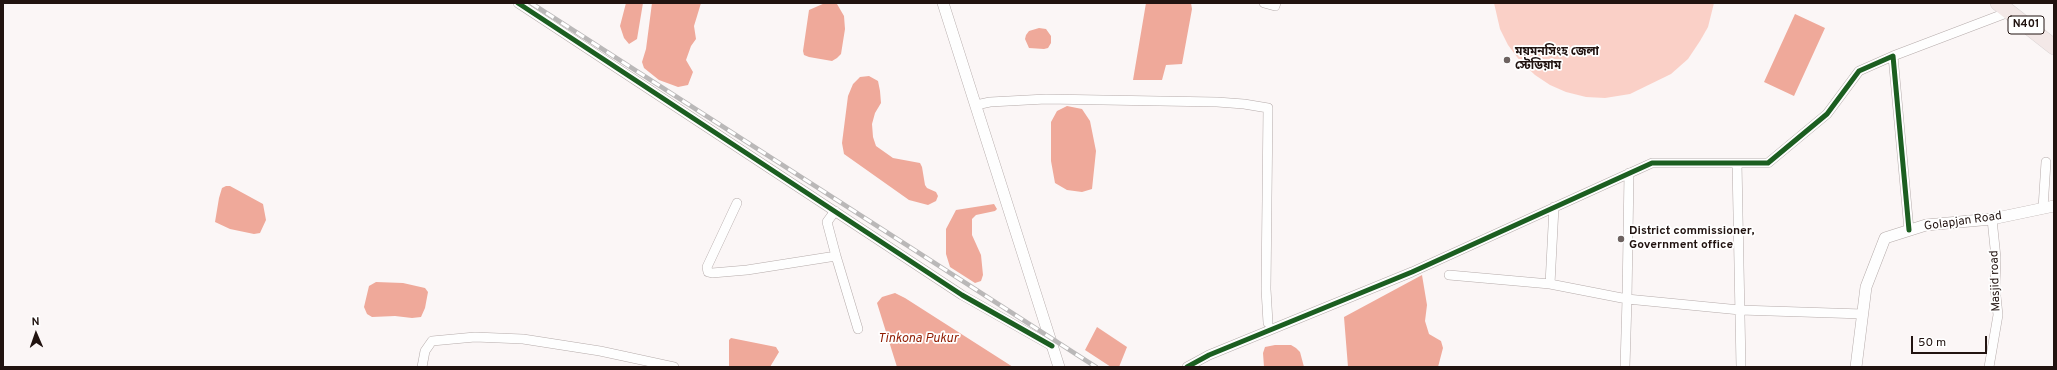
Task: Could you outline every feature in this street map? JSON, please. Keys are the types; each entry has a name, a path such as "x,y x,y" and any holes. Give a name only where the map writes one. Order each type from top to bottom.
{"highway":[{"name":"N401","path":"2004,8 2054,47"}],"street":[{"path":"518,3 962,295 1052,346"},
{"path":"943,3 1059,367"},
{"path":"1264,3 1275,6 1276,3"},
{"path":"1187,367 1209,355 1412,272 1652,163 1768,163 1827,114 1859,71 2004,8"},
{"path":"1893,56 1909,230"},
{"path":"976,105 990,102 1046,99 1217,102 1268,108 1266,290 1268,323"},
{"path":"2042,208 2046,162"},
{"path":"1738,163 1742,367"},
{"path":"1625,367 1630,173"},
{"path":"737,203 708,267 708,272 712,273 747,270 836,256"},
{"name":"Golapjan Road","path":"1856,367 1866,287 1885,238 1926,225 1992,219 2054,206"},
{"path":"1550,284 1554,207"},
{"path":"835,211 827,222 858,329"},
{"name":"Masjid road","path":"1991,367 1998,315 1995,287 1996,258 1992,219"},
{"path":"1449,275 1550,284 1627,299 1740,310 1863,314"},
{"path":"422,367 425,351 432,341 475,337 523,339 600,351 674,367"}],"shaded area":[{"path":"1494,3 1714,3 1708,27 1700,41 1688,59 1671,74 1630,94 1605,98 1586,97 1566,92 1550,85 1535,75 1520,61 1508,45 1500,29"}],"water":[{"path":"626,3 643,3 637,39 629,44 624,38 620,26"},
{"path":"652,3 701,3 694,26 696,39 691,46 686,60 693,72 688,85 678,87 659,80 644,68 642,62 646,49"},
{"path":"825,3 837,4 844,16 845,29 841,54 832,61 809,57 804,55 803,51 809,10"},
{"path":"1146,3 1191,3 1192,9 1182,64 1166,65 1162,80 1133,80"},
{"path":"1795,14 1825,28 1794,96 1764,82"},
{"path":"1039,28 1046,29 1051,36 1051,43 1048,48 1044,49 1029,48 1025,39 1026,35 1029,31"},
{"path":"869,76 878,81 880,91 881,103 875,113 872,124 873,137 876,146 893,158 920,163 925,185 927,188 936,192 938,196 936,201 928,205 909,200 844,154 842,143 848,96 853,84 860,77"},
{"path":"1067,106 1082,109 1090,121 1096,151 1092,189 1082,192 1067,190 1055,183 1051,161 1051,122 1057,111"},
{"path":"230,186 263,204 266,220 260,233 254,234 230,229 215,222 222,188"},
{"path":"994,204 997,209 995,211 976,215 972,219 972,235 981,255 983,275 981,281 975,283 950,267 946,254 946,229 956,210"},
{"path":"1422,275 1427,305 1425,321 1429,334 1441,341 1443,348 1438,367 1348,367 1344,317"},
{"path":"376,282 403,283 425,288 428,292 425,308 421,317 372,317 367,314 364,307 369,286"},
{"name":"Tinkona Pukur","path":"895,293 1013,367 897,367 877,303 882,297"},
{"path":"1097,327 1127,347 1119,367 1111,367 1085,350"},
{"path":"731,338 776,347 779,352 770,367 729,367 729,340"},
{"path":"1275,345 1291,345 1296,348 1300,352 1304,367 1264,367 1263,353 1265,347"}],"railway":[{"path":"531,3 1096,367"}],"cycle path":[{"path":"518,3 962,295 1052,346"},
{"path":"1187,367 1209,355 1412,272 1652,163 1768,163 1827,114 1859,71 1893,56 1909,230"}],"place":[{"name":"ময়মনসিংহ জেলা স্টেডিয়াম","path":"1507,60"},
{"name":"District commissioner, Government office","path":"1621,239"}]}
